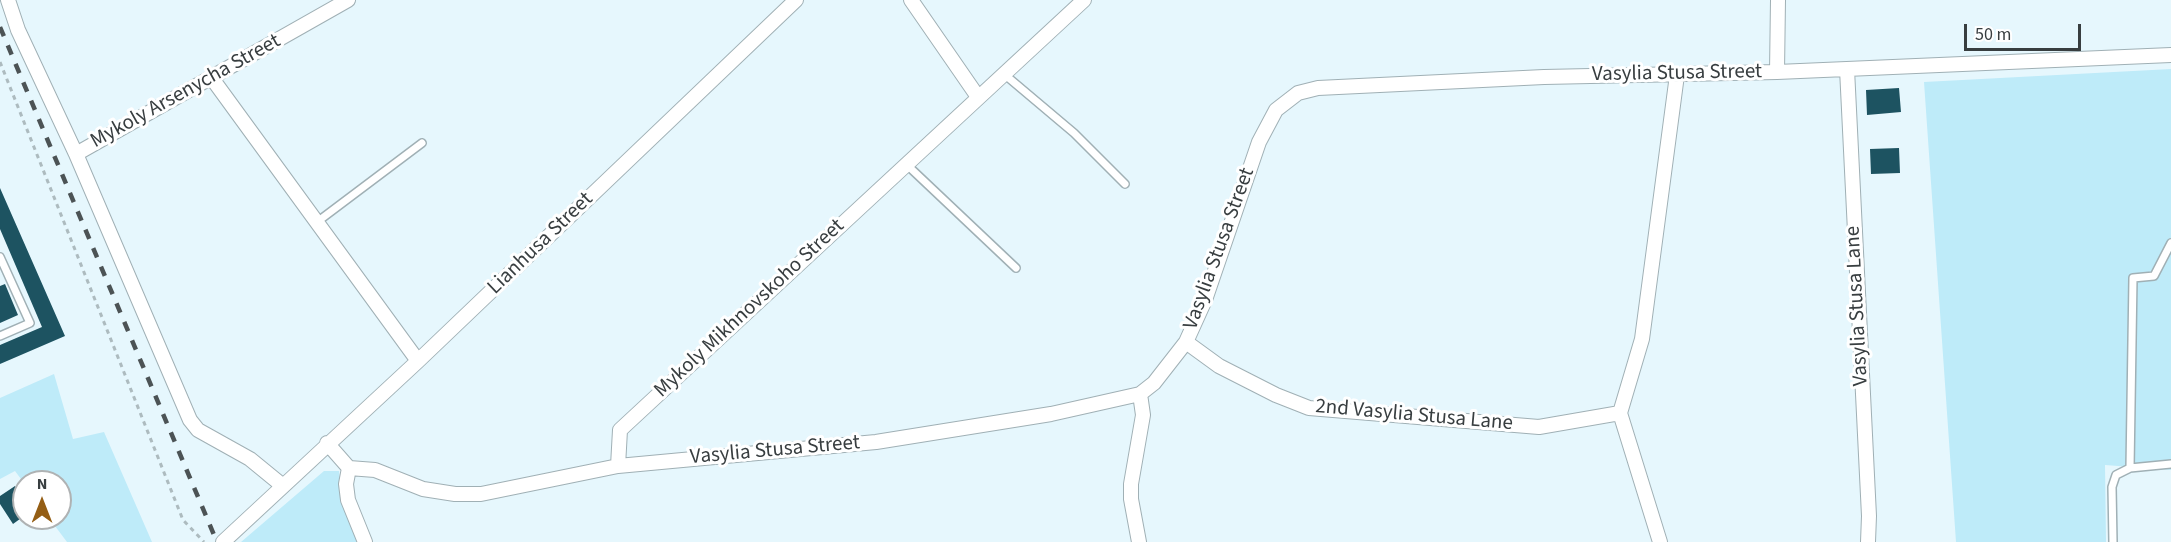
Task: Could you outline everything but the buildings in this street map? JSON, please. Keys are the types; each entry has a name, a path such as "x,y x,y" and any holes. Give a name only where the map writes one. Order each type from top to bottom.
{"street":[{"name":"Mykoly Arsenycha Street","path":"8,0 18,30 76,154 348,0"},
{"name":"Lianhusa Street","path":"223,542 327,443 418,361 796,0"},
{"path":"911,0 978,97"},
{"name":"Mykoly Mikhnovskoho Street","path":"618,466 620,430 1084,0"},
{"path":"1777,72 1778,0"},
{"name":"Vasylia Stusa Street","path":"349,468 375,470 423,489 481,495 618,466 876,442 1051,414 1140,394 1154,383 1186,342 1205,300 1258,141 1276,110 1298,93 1318,88 1544,77 1777,72 2171,55"},
{"name":"Vasylia Stusa Lane","path":"1847,69 1869,516 1868,542"},
{"path":"1660,542 1620,413 1642,339 1677,75"},
{"path":"211,77 418,361"},
{"path":"76,154 190,420 198,430 250,459 283,486"},
{"name":"2nd Vasylia Stusa Lane","path":"1186,342 1219,366 1275,395 1309,408 1539,427 1620,413"},
{"path":"1139,542 1131,500 1131,484 1143,415 1140,394"},
{"path":"327,443 349,468 346,484 348,500 365,542"}],"lane":[{"path":"1004,74 1074,133 1125,184"},
{"path":"317,222 422,142"},
{"path":"906,164 1016,268"},
{"path":"2130,468 2133,278 2154,276 2171,243"},
{"path":"0,257 30,323 0,336"},
{"path":"0,278 8,274"},
{"path":"2113,542 2113,481 2122,470 2171,464"}],"path":[{"path":"0,62 183,520 204,542"}],"shaded area":[{"path":"2171,69 2171,470 2105,465 2106,542 1956,542 1924,82"},
{"path":"54,374 73,439 104,432 152,542 67,542 58,530 72,530 72,470 12,470 12,473 0,479 0,398"},
{"path":"324,471 339,471 342,499 358,542 241,542"}],"railway":[{"path":"0,27 217,542"}]}
